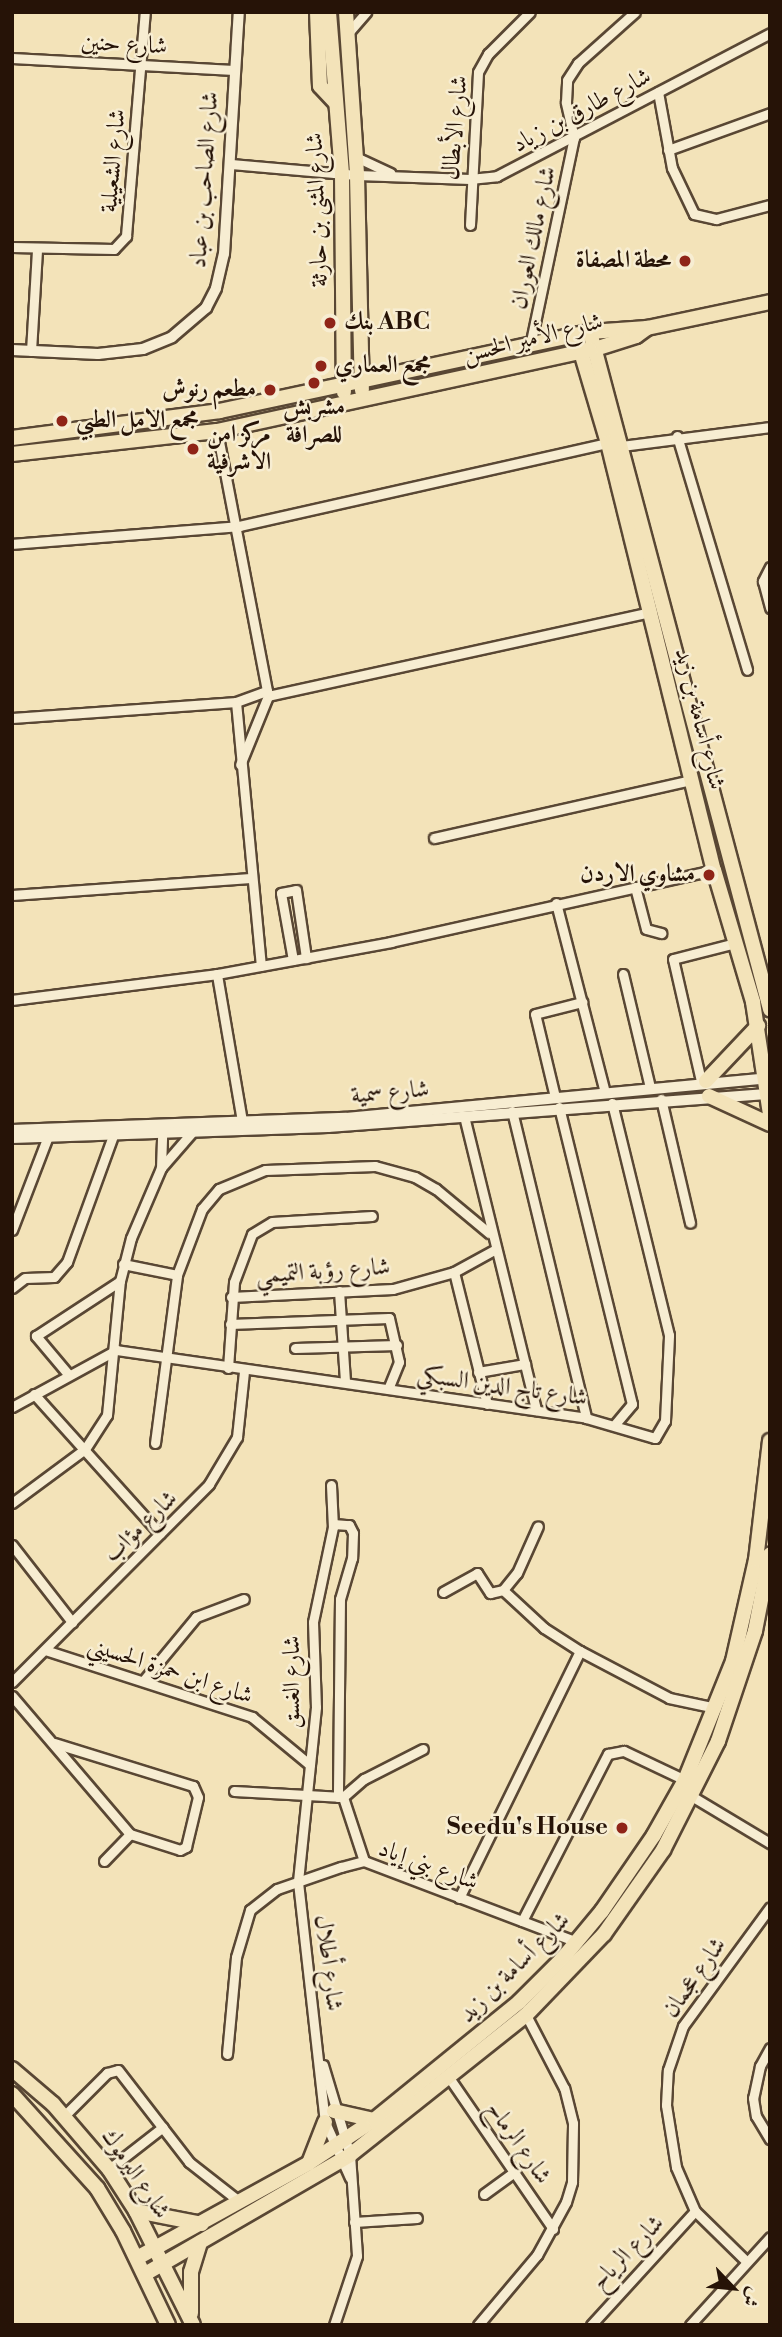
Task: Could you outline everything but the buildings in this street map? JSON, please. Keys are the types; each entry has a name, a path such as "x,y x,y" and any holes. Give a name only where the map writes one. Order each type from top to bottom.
{"main road":[{"path":"317,12 320,86 336,103"},
{"name":"شارع المثنى بن حارثة","path":"329,12 342,174 345,406"},
{"name":"شارع المثنى بن حارثة","path":"346,12 357,175 363,402"},
{"name":"شارع الأمير الحسن","path":"12,439 193,415 362,383 583,334 647,328 770,302"},
{"name":"شارع الأمير الحسن","path":"12,454 217,431 345,406 588,351 636,336 647,328"},
{"name":"شارع أسامة بن زيد","path":"583,334 770,1009"},
{"name":"شارع أسامة بن زيد","path":"588,351 587,370 615,445 649,612 714,870 758,1026 770,1115"},
{"path":"563,357 581,362 587,370"},
{"path":"362,359 391,376"},
{"path":"322,391 335,380 344,361"},
{"path":"193,415 196,434"},
{"path":"758,1026 706,1086 770,1124"},
{"name":"شارع أسامة بن زيد","path":"145,2274 160,2257 202,2224 309,2163 342,2151 374,2120 489,2028 577,1942 648,1846 685,1780 716,1708 746,1612 770,1441"},
{"name":"شارع أسامة بن زيد","path":"137,2258 160,2257 200,2242 450,2079 526,2015 604,1934 693,1797 733,1701 766,1600 770,1554"},
{"name":"شارع اليرموك","path":"12,2070 64,2116 109,2169 136,2211 192,2323"},
{"name":"شارع اليرموك","path":"12,2094 97,2188 137,2258 168,2325"},
{"path":"309,2163 330,2117 374,2120"},
{"path":"136,2211 202,2224"},
{"path":"192,2323 191,2272 200,2242"}],"street":[{"name":"شارع الشعيلية","path":"12,247 114,249 126,236 145,12"},
{"name":"شارع الصاحب بن عباد","path":"12,350 98,354 143,349 172,337 198,316 220,277 231,164 239,12"},
{"path":"348,33 366,12"},
{"name":"شارع الأبطال","path":"470,225 470,179 478,72 488,54 530,12"},
{"path":"574,138 566,102 566,80 579,63 635,12"},
{"name":"شارع طارق بن زياد","path":"231,164 357,175 470,179 497,176 770,33"},
{"name":"شارع حنين","path":"12,58 234,70"},
{"path":"658,92 677,184 694,214 716,219 770,205"},
{"path":"668,150 770,113"},
{"name":"شارع مالك العوران","path":"530,346 574,138"},
{"name":"شارع طارق بن زياد","path":"356,157 400,176"},
{"path":"31,351 37,248"},
{"path":"12,544 239,526 615,445 770,427"},
{"path":"217,431 239,526 268,694 240,765"},
{"path":"677,436 747,670"},
{"path":"770,567 763,581 770,608"},
{"path":"12,718 236,702 649,612"},
{"path":"236,702 250,878 261,965"},
{"path":"434,838 691,780"},
{"path":"12,1000 217,974 306,958 714,870"},
{"path":"12,895 250,878"},
{"path":"635,887 646,929 661,933"},
{"path":"293,960 281,893 296,890 306,958"},
{"path":"556,903 605,1092"},
{"path":"706,1086 673,960 736,943"},
{"path":"217,974 242,1121"},
{"path":"624,974 650,1087"},
{"path":"582,1002 535,1014 632,1404 615,1424"},
{"name":"شارع سمية","path":"12,1138 328,1127 512,1111 605,1092 650,1087 706,1086 767,1078"},
{"name":"شارع سمية","path":"12,1130 358,1117 557,1102 661,1099 706,1086 769,1094"},
{"path":"661,1099 690,1223"},
{"name":"شارع تاج الدين السبكي","path":"116,1350 244,1371 345,1382 586,1418 615,1424 648,1438 664,1429 669,1338 612,1102"},
{"path":"512,1111 586,1418"},
{"path":"464,1116 489,1233 536,1410"},
{"path":"12,1503 85,1449 110,1408 123,1264 161,1168 193,1130"},
{"path":"161,1168 162,1132"},
{"path":"12,1273 24,1278 54,1277 67,1262 114,1133"},
{"path":"12,1230 48,1136"},
{"path":"155,1443 177,1275 208,1199 235,1179 265,1170 349,1166 396,1170 436,1189 489,1233"},
{"path":"228,1368 231,1297 246,1242 266,1223 372,1216"},
{"name":"شارع رؤبة التميمي","path":"231,1297 393,1289 454,1272 494,1250"},
{"path":"123,1264 177,1275"},
{"path":"454,1272 487,1404"},
{"path":"12,1288 24,1278"},
{"path":"68,1374 36,1336 120,1281"},
{"path":"340,1291 345,1382"},
{"path":"230,1324 389,1318 397,1345 398,1368 388,1389"},
{"path":"295,1348 397,1345"},
{"path":"12,1407 116,1350"},
{"path":"478,1372 525,1364"},
{"name":"شارع مؤاب","path":"12,1682 160,1534 195,1503 232,1450 243,1412 244,1371"},
{"path":"34,1394 160,1534"},
{"name":"شارع الغسق","path":"298,1882 316,1707 313,1622 333,1524 331,1485"},
{"path":"333,1524 349,1525 353,1533 352,1558 340,1599 340,1797 364,1861"},
{"path":"443,1592 477,1573 490,1593 503,1590 517,1573 538,1526"},
{"path":"12,1545 72,1622"},
{"path":"503,1590 544,1628 580,1651 669,1698 716,1708"},
{"path":"143,1681 195,1617 244,1599"},
{"name":"شارع ابن حمزة الحسيني","path":"45,1650 252,1717 310,1765"},
{"path":"460,1898 580,1651"},
{"path":"12,1696 130,1834 180,1850 188,1842 198,1797 193,1786 54,1743"},
{"path":"234,1791 340,1797 364,1779 423,1749"},
{"path":"522,1921 608,1754 624,1751 685,1780"},
{"path":"693,1797 770,1843"},
{"path":"104,1861 130,1834"},
{"name":"شارع بني إياد","path":"227,2054 244,1920 266,1895 298,1882 364,1861 577,1942"},
{"name":"شارع أطلال","path":"298,1882 319,2050 330,2117 342,2151"},
{"name":"شارع عجمان","path":"746,2261 695,2211 669,2141 668,2070 683,2026 770,1907"},
{"path":"478,2325 537,2255 553,2230 572,2182 573,2123 564,2088 526,2015"},
{"path":"770,2048 760,2066 753,2098 756,2116 770,2139"},
{"name":"شارع أطلال","path":"319,2050 330,2117 342,2151"},
{"path":"64,2116 107,2073 116,2070 196,2169 240,2202"},
{"name":"شارع الرماح","path":"450,2079 553,2230"},
{"path":"109,2169 163,2127"},
{"path":"331,2324 356,2269 350,2178 342,2151"},
{"path":"484,2193 514,2172"},
{"name":"شارع الرياح","path":"591,2325 695,2211"},
{"path":"354,2222 417,2218"},
{"path":"692,2324 770,2237"}],"place":[{"name":"محطة المصفاة","path":"685,261"},
{"name":"بنك ABC","path":"330,323"},
{"name":"مجمع العماري","path":"321,366"},
{"name":"مشربش للصرافة","path":"314,383"},
{"name":"مطعم رنوش","path":"270,390"},
{"name":"مجمع الامل الطبي","path":"62,421"},
{"name":"مركز امن الاشرفية","path":"193,449"},
{"name":"مشاوي الاردن","path":"709,875"},
{"name":"Seedu's House","path":"622,1828"}]}
